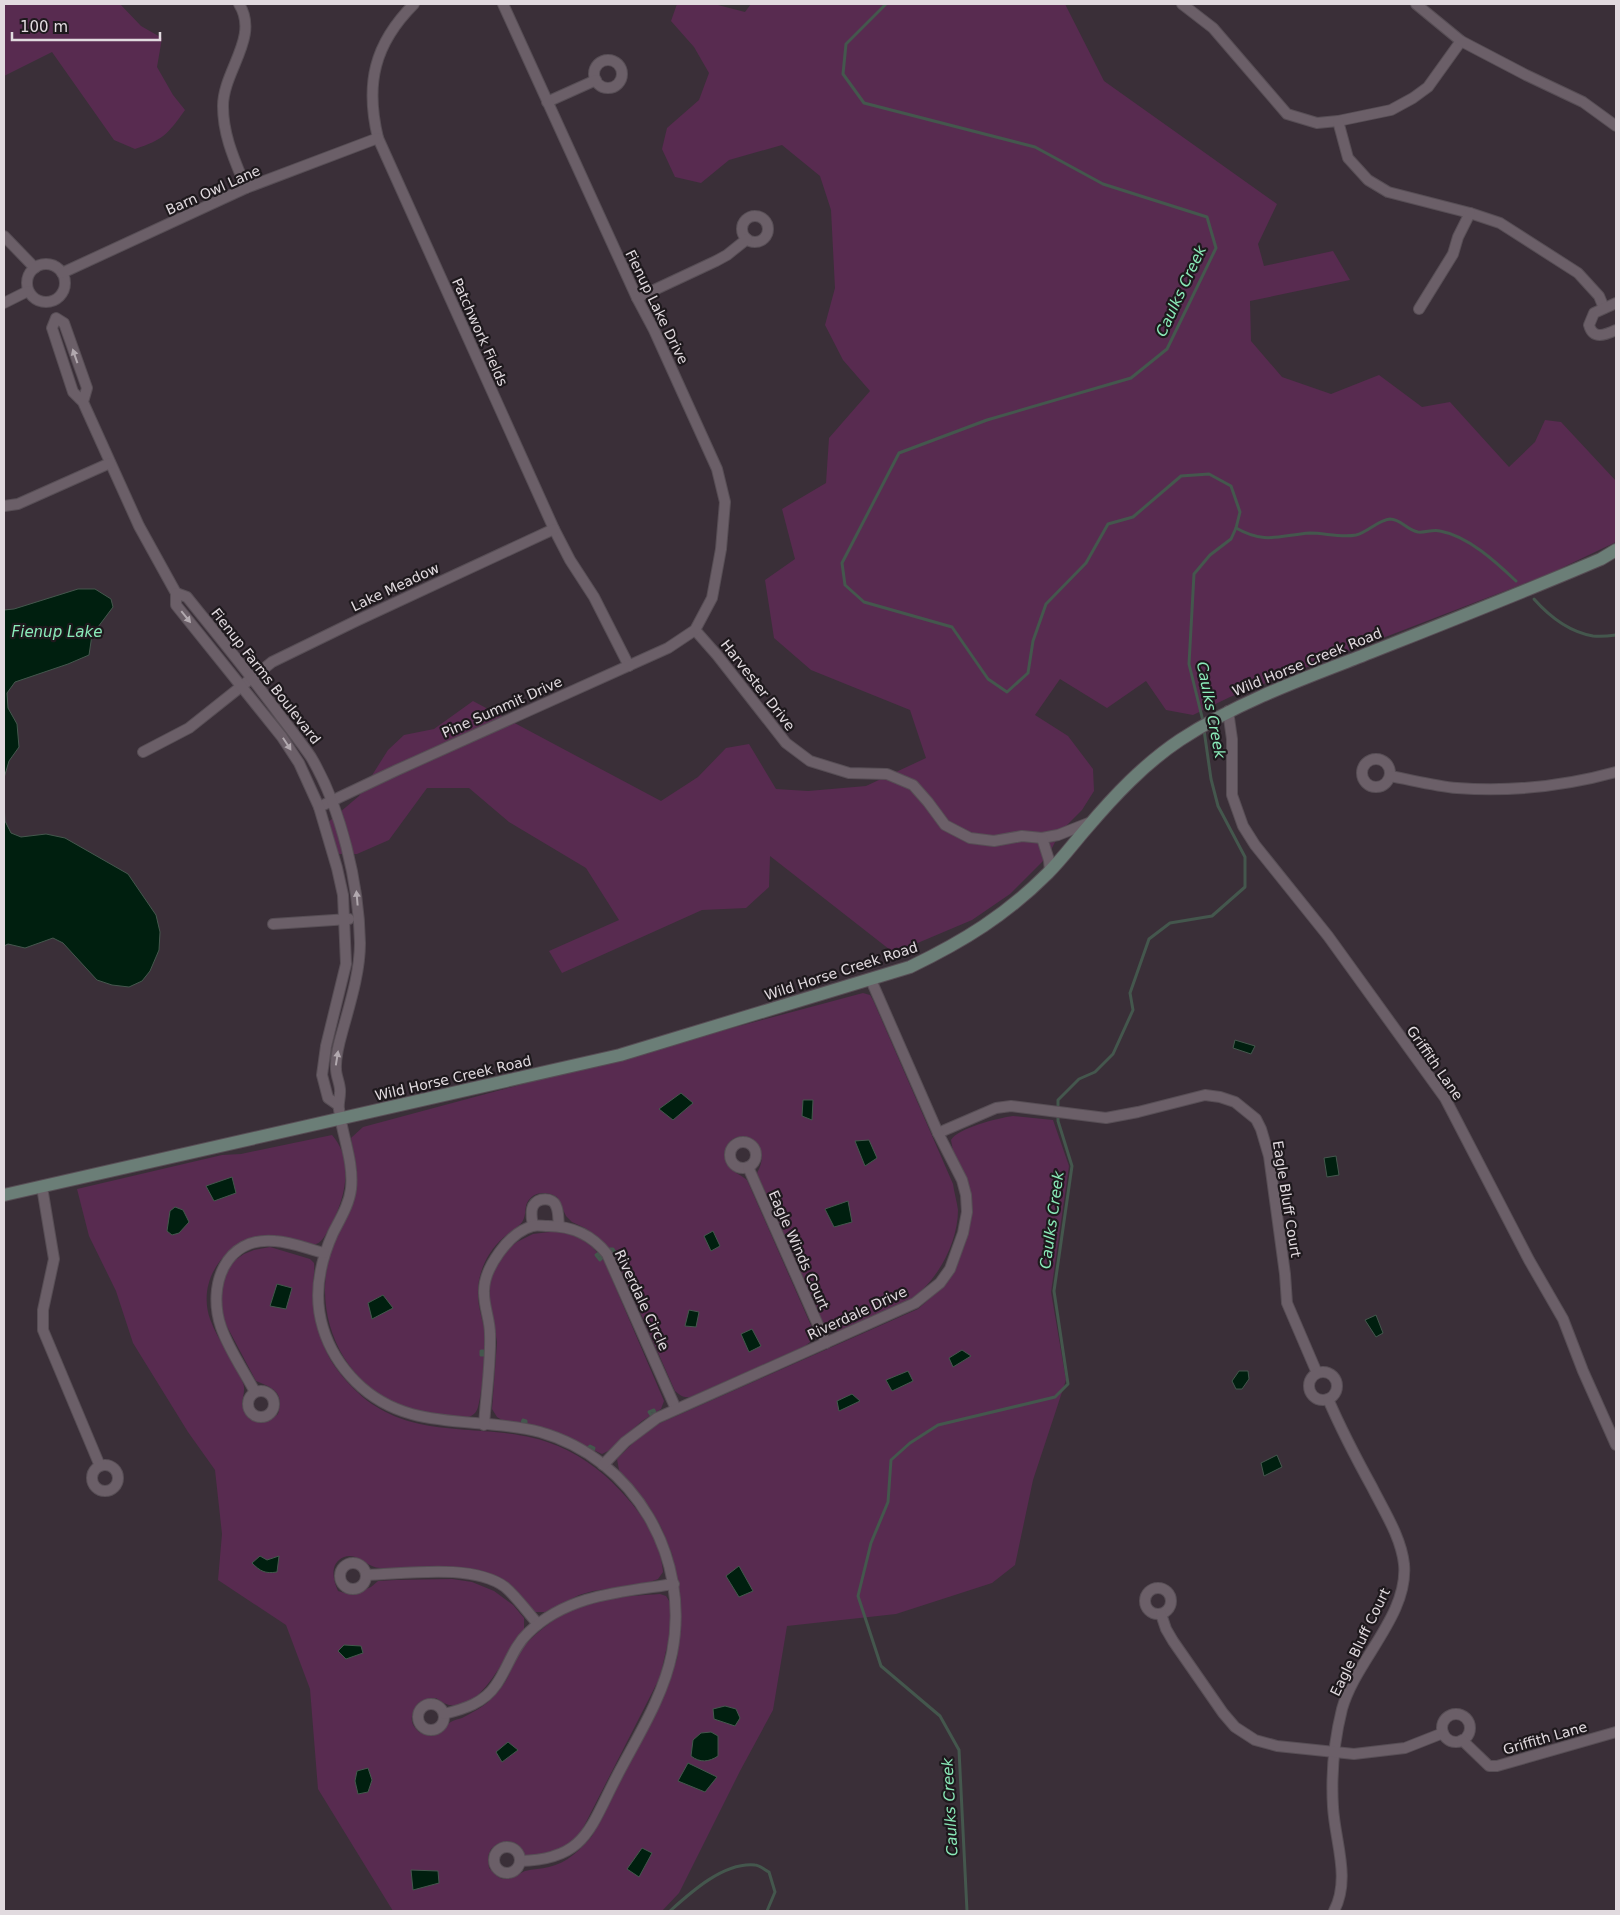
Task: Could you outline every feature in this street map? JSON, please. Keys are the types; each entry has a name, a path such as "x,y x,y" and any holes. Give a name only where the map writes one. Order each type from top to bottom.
{"main road":[{"name":"Wild Horse Creek Road","path":"4,1195 620,1055 910,967 947,949 983,928 1018,901 1050,871 1129,782 1179,740 1223,713 1262,695 1552,580 1616,550"}],"street":[{"path":"238,4 244,13 245,39 226,84 223,105 224,130 246,188"},
{"name":"Patchwork Fields","path":"414,4 399,19 382,47 373,77 372,116 378,138 554,529 570,560 594,597 629,666"},
{"name":"Fienup Lake Drive","path":"503,4 717,469 725,502 721,550 712,598 695,630"},
{"path":"1182,4 1213,28 1279,107 1287,114 1317,123 1338,121 1392,110 1428,87 1461,41"},
{"path":"1416,4 1461,41 1526,76 1583,102 1616,126"},
{"path":"547,102 596,80"},
{"path":"1338,121 1348,158 1368,180 1388,192 1470,213 1500,223 1578,273 1599,296 1604,308"},
{"name":"Barn Owl Lane","path":"62,273 246,188 378,138"},
{"path":"1419,309 1453,254 1458,237 1470,213"},
{"path":"4,236 35,268"},
{"path":"637,298 716,261 727,255 746,239"},
{"path":"46,264 62,273 65,284 64,290 56,300 50,302 37,300 28,291 27,278 35,268 46,264"},
{"path":"4,303 28,291"},
{"name":"Fienup Farms Boulevard","path":"50,302 56,318 64,323 87,388 83,402 139,526 176,593 176,604 282,737 299,763 319,807 337,868 344,919 346,964 326,1046 322,1075 328,1098 338,1105"},
{"path":"1616,303 1594,313 1589,325 1596,335 1601,336 1616,330"},
{"path":"4,506 18,504 110,463"},
{"name":"Lake Meadow","path":"143,752 190,728 272,662 365,616 554,529"},
{"name":"Fienup Farms Boulevard","path":"176,593 187,598 252,677 310,756 333,801 356,886 360,948 351,1001 339,1043 335,1068 341,1094 338,1105 348,1149 351,1189 347,1204 324,1254 319,1289 322,1324 328,1342 348,1374 362,1388 394,1408 416,1416 538,1432 575,1447 603,1465 637,1499 649,1518 660,1538 674,1584 677,1611 676,1629 671,1657 663,1684 588,1833 573,1847 554,1858 544,1861 520,1861"},
{"name":"Pine Summit Drive","path":"319,807 668,648 695,630"},
{"name":"Harvester Drive","path":"695,630 718,655 786,743 810,761 849,773 887,774 913,785 945,825 970,838 994,841 1022,836 1042,838 1058,835 1093,821"},
{"name":"Griffith Lane","path":"1223,713 1232,739 1232,795 1243,826 1255,846 1328,936 1445,1098 1529,1260 1563,1319 1583,1371 1616,1445"},
{"path":"1390,776 1457,788 1528,789 1596,778 1616,772"},
{"path":"1042,838 1049,860 1050,871"},
{"path":"273,924 358,918"},
{"name":"Riverdale Drive","path":"603,1465 625,1442 657,1418 915,1302 940,1283 950,1269 963,1233 967,1212 962,1180 938,1133 871,980"},
{"name":"Eagle Bluff Court","path":"938,1133 996,1108 1011,1106 1106,1118 1205,1095 1235,1102 1256,1119 1261,1129 1269,1156 1285,1274 1287,1303 1317,1373"},
{"name":"Eagle Winds Court","path":"748,1167 826,1343"},
{"path":"42,1187 54,1259 43,1310 43,1330 100,1466"},
{"path":"484,1425 490,1333 484,1293 485,1282 501,1250 520,1233 533,1226 532,1211 536,1202 546,1199 552,1200 555,1203 559,1226"},
{"name":"Riverdale Circle","path":"533,1226 559,1226 587,1235 600,1245 607,1254 676,1409"},
{"path":"255,1392 222,1328 216,1297 220,1274 232,1255 253,1243 275,1241 324,1254"},
{"path":"1317,1373 1330,1373 1336,1380 1337,1389 1328,1399 1320,1400 1310,1391 1309,1383 1317,1373"},
{"name":"Eagle Bluff Court","path":"1328,1399 1341,1429 1398,1541 1401,1549 1404,1574 1399,1599 1350,1689 1342,1708 1333,1753 1333,1808 1342,1874 1342,1889 1334,1911"},
{"path":"366,1575 457,1572 484,1576 506,1588 538,1624"},
{"path":"444,1714 470,1706 488,1694 496,1685 518,1645 528,1633 560,1609 596,1596 674,1584"},
{"path":"1161,1614 1166,1629 1173,1641 1235,1727 1255,1740 1277,1746 1354,1754 1405,1748 1443,1733"},
{"path":"1452,1714 1461,1715 1468,1720 1470,1729 1468,1736 1462,1740 1451,1741 1443,1733 1442,1728 1445,1720 1452,1714"},
{"name":"Griffith Lane","path":"1462,1740 1489,1766 1497,1766 1616,1732"}],"shaded area":[{"path":"4,4 120,4 141,26 162,38 157,67 173,95 185,110 174,125 159,139 135,149 114,140 52,52 4,76"},
{"path":"677,4 714,4 745,12 751,4 1065,4 1104,81 1277,204 1258,244 1264,266 1333,251 1350,280 1250,301 1251,341 1282,377 1331,394 1379,375 1422,407 1450,402 1509,467 1535,442 1545,420 1561,422 1616,481 1616,542 1551,573 1230,697 1193,715 1166,710 1146,681 1107,708 1060,679 1035,715 1068,736 1093,769 1094,791 1082,810 1060,832 1048,856 1010,894 972,920 894,953 770,856 769,887 746,908 702,910 562,973 549,951 619,920 586,868 509,822 469,788 427,788 389,840 357,854 337,854 320,829 359,796 388,750 404,735 434,729 473,701 661,801 698,777 726,748 749,744 776,789 808,791 866,786 926,758 910,710 811,670 774,638 765,580 795,559 782,509 826,483 829,438 870,391 843,360 825,325 835,288 831,210 820,176 782,145 729,160 701,183 675,177 662,149 667,128 699,100 709,73 694,47 671,21"},
{"path":"863,993 870,995 873,1000 953,1184 958,1207 957,1223 949,1251 934,1276 914,1297 895,1308 839,1331 825,1325 757,1173 761,1161 761,1152 757,1144 751,1139 743,1137 729,1142 725,1151 725,1161 730,1168 747,1180 813,1330 810,1342 805,1346 690,1397 682,1396 675,1391 616,1258 599,1238 572,1222 566,1216 557,1197 540,1193 530,1199 526,1205 523,1221 497,1244 481,1271 478,1295 485,1336 485,1351 479,1401 474,1414 464,1417 446,1416 398,1404 379,1394 363,1381 350,1366 339,1348 331,1329 326,1309 325,1289 330,1252 352,1207 356,1191 357,1171 351,1138 363,1127"},
{"path":"1013,1116 1053,1120 1069,1166 1051,1292 1066,1380 1033,1480 1015,1565 992,1583 896,1614 787,1626 773,1710 679,1893 662,1911 393,1911 318,1789 310,1689 286,1625 218,1580 222,1534 215,1470 188,1432 133,1343 116,1291 89,1236 77,1189 222,1155 241,1154 332,1135 344,1156 345,1180 340,1204 330,1227 322,1239 316,1244 309,1245 267,1235 247,1240 224,1256 210,1278 207,1291 207,1305 210,1319 243,1383 242,1405 247,1416 263,1421 278,1414 280,1407 279,1396 268,1386 256,1381 222,1317 219,1288 226,1270 234,1261 254,1250 270,1247 310,1259 314,1263 315,1315 326,1350 332,1363 347,1382 377,1407 401,1419 427,1425 506,1433 558,1446 587,1462 612,1482 646,1523 662,1562 663,1572 658,1579 579,1595 545,1612 535,1612 504,1584 486,1574 466,1568 380,1568 349,1556 339,1560 334,1567 334,1577 338,1591 348,1594 357,1593 371,1587 378,1581 452,1579 472,1582 494,1591 513,1605 524,1618 524,1630 488,1685 476,1697 464,1704 450,1705 436,1698 418,1703 413,1713 414,1727 423,1734 430,1736 441,1733 449,1723 472,1713 488,1702 505,1682 524,1646 540,1631 564,1614 586,1604 636,1596 660,1594 666,1596 671,1604 670,1633 660,1677 581,1832 564,1849 534,1858 525,1855 516,1843 508,1841 497,1844 491,1849 488,1856 489,1868 500,1878 507,1879 513,1878 525,1871 549,1867 562,1862 578,1851 592,1836 667,1687 677,1659 681,1625 680,1594 672,1554 661,1527 650,1508 619,1470 617,1459 641,1435 656,1425 918,1309 946,1282 964,1247 968,1233 951,1140 962,1131 989,1121"},
{"path":"557,1231 579,1238 591,1246 605,1263 664,1401 661,1409 642,1421 608,1451 602,1454 553,1431 502,1420 497,1417 492,1409 497,1342 488,1291 493,1272 507,1249 517,1242 533,1234"}],"water":[{"name":"Fienup Lake","path":"78,589 95,589 111,599 113,607 92,635 89,655 15,682 7,693 8,708 17,724 19,747 9,761 4,778 4,610 14,609"},
{"path":"4,803 5,821 11,833 21,837 46,834 65,838 128,874 156,915 160,932 159,950 150,971 142,981 129,987 112,985 97,980 63,943 53,938 25,948 8,944 4,946"},
{"path":"1235,1040 1255,1046 1251,1054 1233,1048"},
{"path":"681,1093 693,1103 673,1120 659,1109"},
{"path":"803,1100 813,1100 812,1120 802,1116"},
{"path":"869,1140 877,1158 865,1166 855,1141"},
{"path":"1336,1156 1339,1175 1327,1177 1324,1158"},
{"path":"232,1177 236,1193 214,1201 206,1186"},
{"path":"848,1201 852,1222 834,1227 825,1209"},
{"path":"175,1207 183,1210 189,1222 179,1233 172,1235 167,1231 170,1211"},
{"path":"713,1231 720,1246 711,1251 704,1236"},
{"path":"277,1284 292,1288 286,1309 270,1306"},
{"path":"383,1295 393,1308 372,1319 368,1303"},
{"path":"689,1310 699,1312 696,1327 685,1326"},
{"path":"1376,1315 1383,1333 1376,1337 1365,1320"},
{"path":"752,1329 761,1346 749,1352 741,1334"},
{"path":"962,1350 971,1356 953,1367 949,1358"},
{"path":"908,1371 913,1381 892,1391 886,1380"},
{"path":"1239,1371 1248,1371 1249,1379 1242,1389 1236,1389 1232,1381"},
{"path":"852,1394 860,1401 839,1411 837,1401"},
{"path":"1277,1455 1282,1467 1264,1476 1261,1463"},
{"path":"260,1556 267,1560 279,1556 277,1572 269,1573 263,1571 252,1563"},
{"path":"739,1566 753,1591 739,1597 726,1576"},
{"path":"344,1645 361,1646 363,1653 346,1659 338,1651"},
{"path":"725,1706 736,1709 740,1718 735,1726 714,1719 713,1709"},
{"path":"711,1732 718,1736 718,1756 704,1761 691,1756 693,1740 701,1733"},
{"path":"508,1742 518,1750 502,1762 496,1752"},
{"path":"688,1763 717,1777 705,1792 678,1781"},
{"path":"368,1768 372,1780 368,1792 358,1794 355,1781 357,1771"},
{"path":"642,1848 652,1853 639,1877 627,1869"},
{"path":"411,1870 438,1871 439,1883 413,1890"}],"waterway":[{"name":"Caulks Creek","path":"886,4 846,44 843,74 864,103 1035,147 1103,184 1207,217 1216,248 1167,349 1131,378 987,420 899,453 842,563 845,585 864,602 952,627 988,679 1007,692 1028,673 1033,641 1046,604 1086,563 1108,524 1133,517 1181,476 1209,474 1231,486 1240,512 1231,539 1210,555 1194,574 1189,664 1203,721"},
{"path":"1236,528 1265,538 1310,533 1350,536 1356,535 1386,520 1394,519 1418,532 1437,531 1461,538 1491,558 1516,581"},
{"path":"1534,599 1553,617 1576,631 1593,636 1616,635"},
{"name":"Caulks Creek","path":"967,1911 959,1750 940,1716 881,1666 858,1596 871,1543 888,1502 891,1460 910,1443 938,1425 1055,1397 1068,1384 1054,1291 1072,1166 1058,1121 1058,1100 1079,1079 1095,1072 1113,1054 1133,1010 1130,993 1149,939 1170,923 1212,916 1245,887 1245,857 1218,806 1211,779 1204,730"},
{"path":"610,1249 613,1249 615,1252 613,1254 610,1249"},
{"path":"599,1253 602,1258 600,1260 596,1255 599,1253"},
{"path":"481,1351 484,1351 484,1355 481,1355 481,1351"},
{"path":"654,1410 655,1413 651,1415 649,1412 654,1410"},
{"path":"523,1420 526,1421 526,1424 522,1423 523,1420"},
{"path":"590,1446 594,1448 593,1451 588,1448 590,1446"},
{"name":"Caulks Creek","path":"670,1911 698,1887 720,1873 743,1865 755,1865 769,1872 775,1892 767,1911"}]}
